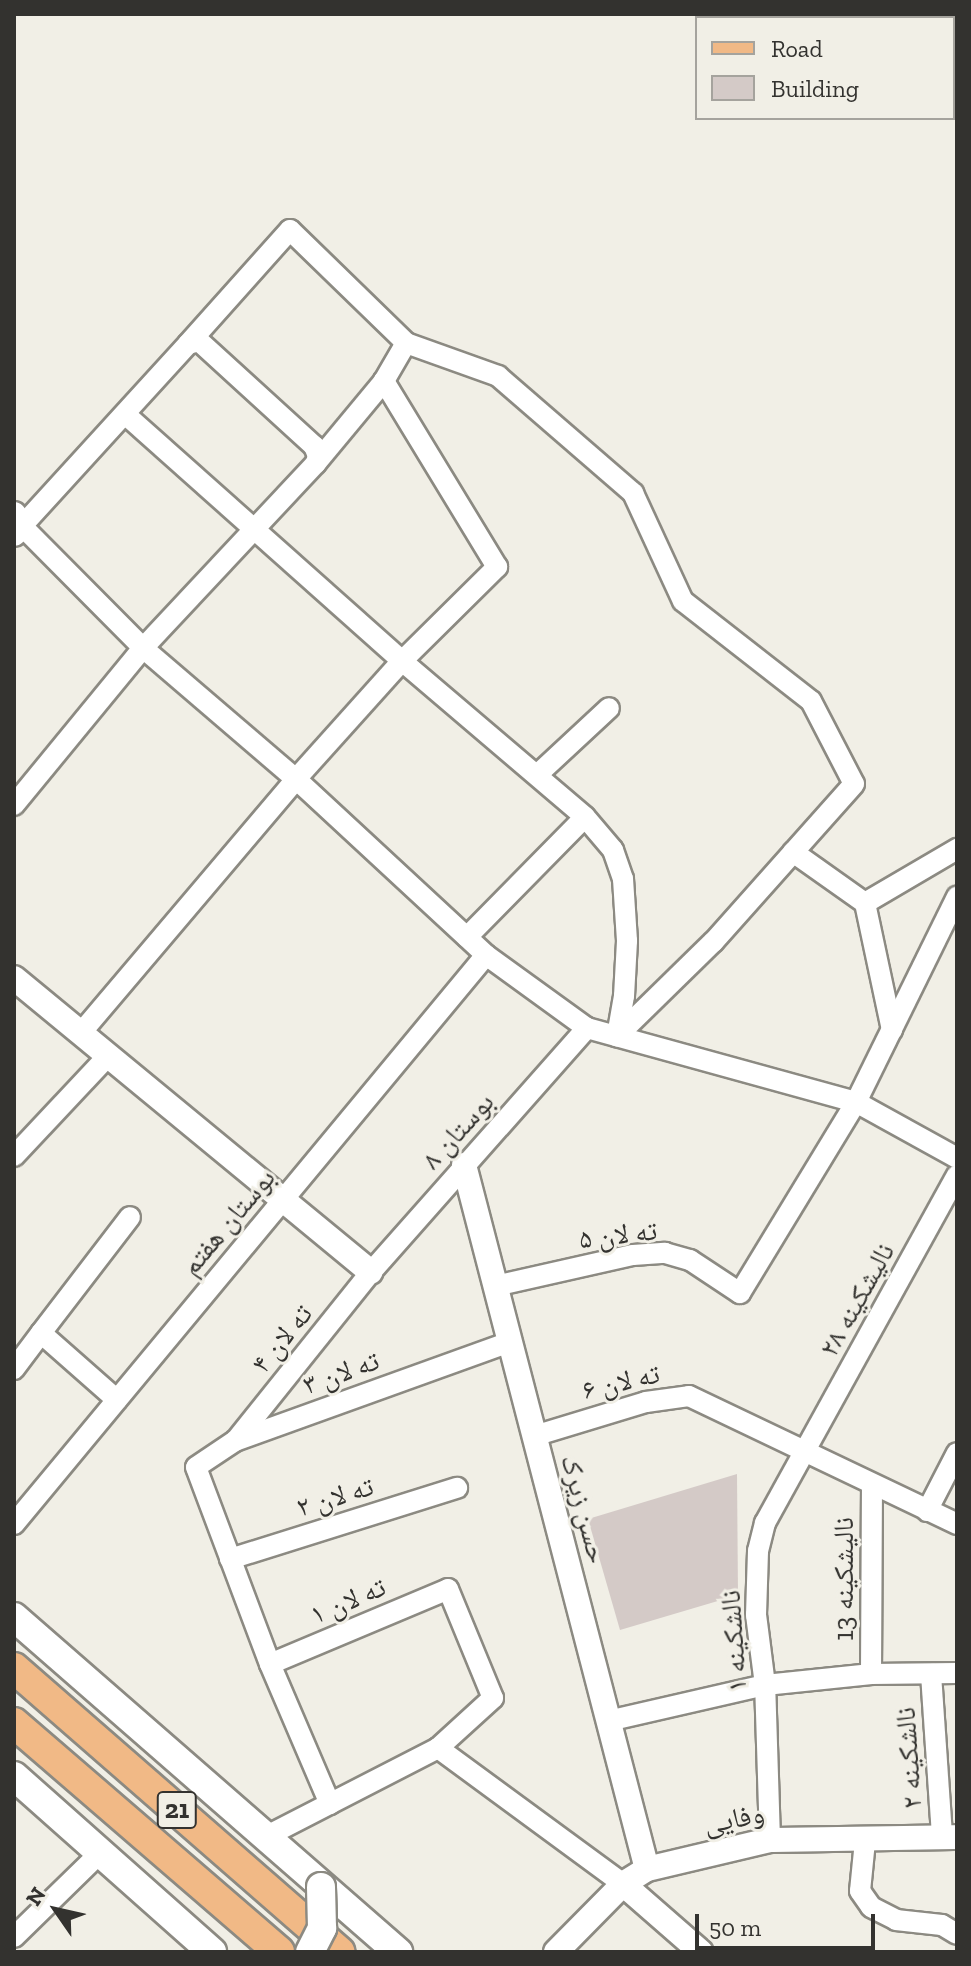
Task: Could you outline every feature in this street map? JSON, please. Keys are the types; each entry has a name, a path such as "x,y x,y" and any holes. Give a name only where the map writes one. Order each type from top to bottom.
{"main road":[{"path":"14,1617 269,1835 398,1952"},
{"name":"21","path":"14,1668 340,1952"},
{"name":"21","path":"14,1723 279,1952"},
{"path":"14,1776 212,1952"},
{"path":"310,1952 322,1928 320,1883"}],"street":[{"path":"617,1036 713,942 854,784 811,701 683,601 633,493 498,376 406,343 290,230 125,414 17,525 143,648 296,779 486,955 587,1028 856,1102 957,1158"},
{"path":"188,344 199,341 314,446 318,456 316,463"},
{"path":"14,805 143,648 316,463 384,381 406,343"},
{"path":"80,1034 296,779 402,661 497,567 384,381"},
{"path":"125,414 402,661 585,817 613,850 623,879 627,941 624,996 617,1036"},
{"path":"537,775 609,708"},
{"path":"467,937 585,817"},
{"path":"865,903 957,849"},
{"path":"793,852 865,903 892,1030"},
{"path":"856,1102 957,897"},
{"name":"بوستان هفتم","path":"14,1524 486,955"},
{"path":"14,978 371,1272"},
{"name":"بوستان ۸","path":"371,1272 587,1028"},
{"path":"14,1156 107,1057"},
{"name":"ته لان ۵","path":"495,1286 633,1255 665,1253 690,1260 740,1293 856,1102"},
{"name":"حسن زیرک","path":"464,1165 647,1869"},
{"name":"نالیشکینه ۲۸","path":"807,1451 957,1175"},
{"path":"14,1369 130,1217"},
{"name":"ته لان ۴","path":"235,1441 371,1272"},
{"path":"41,1333 117,1400"},
{"name":"ته لان ۳","path":"230,1559 196,1467 235,1441 510,1342"},
{"name":"ته لان ۶","path":"534,1436 632,1405 689,1396 957,1524"},
{"name":"نالشکینه ۱","path":"770,1840 765,1685 756,1615 758,1551 776,1499 807,1451"},
{"path":"927,1511 957,1453"},
{"name":"نالیشکینه 13","path":"871,1674 872,1485"},
{"name":"ته لان ۲","path":"230,1559 457,1488"},
{"path":"230,1559 270,1664 330,1804"},
{"name":"ته لان ۱","path":"270,1664 448,1589 493,1698 438,1748"},
{"path":"608,1721 765,1685 871,1674 957,1673"},
{"name":"نالشکینه ۲","path":"931,1674 950,1837"},
{"path":"269,1835 438,1748 623,1884 701,1952"},
{"name":"وفایی","path":"556,1952 623,1884 647,1869 770,1840 865,1841 950,1837"},
{"path":"865,1841 860,1891 871,1907 896,1920 942,1925 957,1934"},
{"path":"14,1937 100,1853"}],"building":[{"path":"737,1474 738,1595 620,1630 588,1519"}]}
